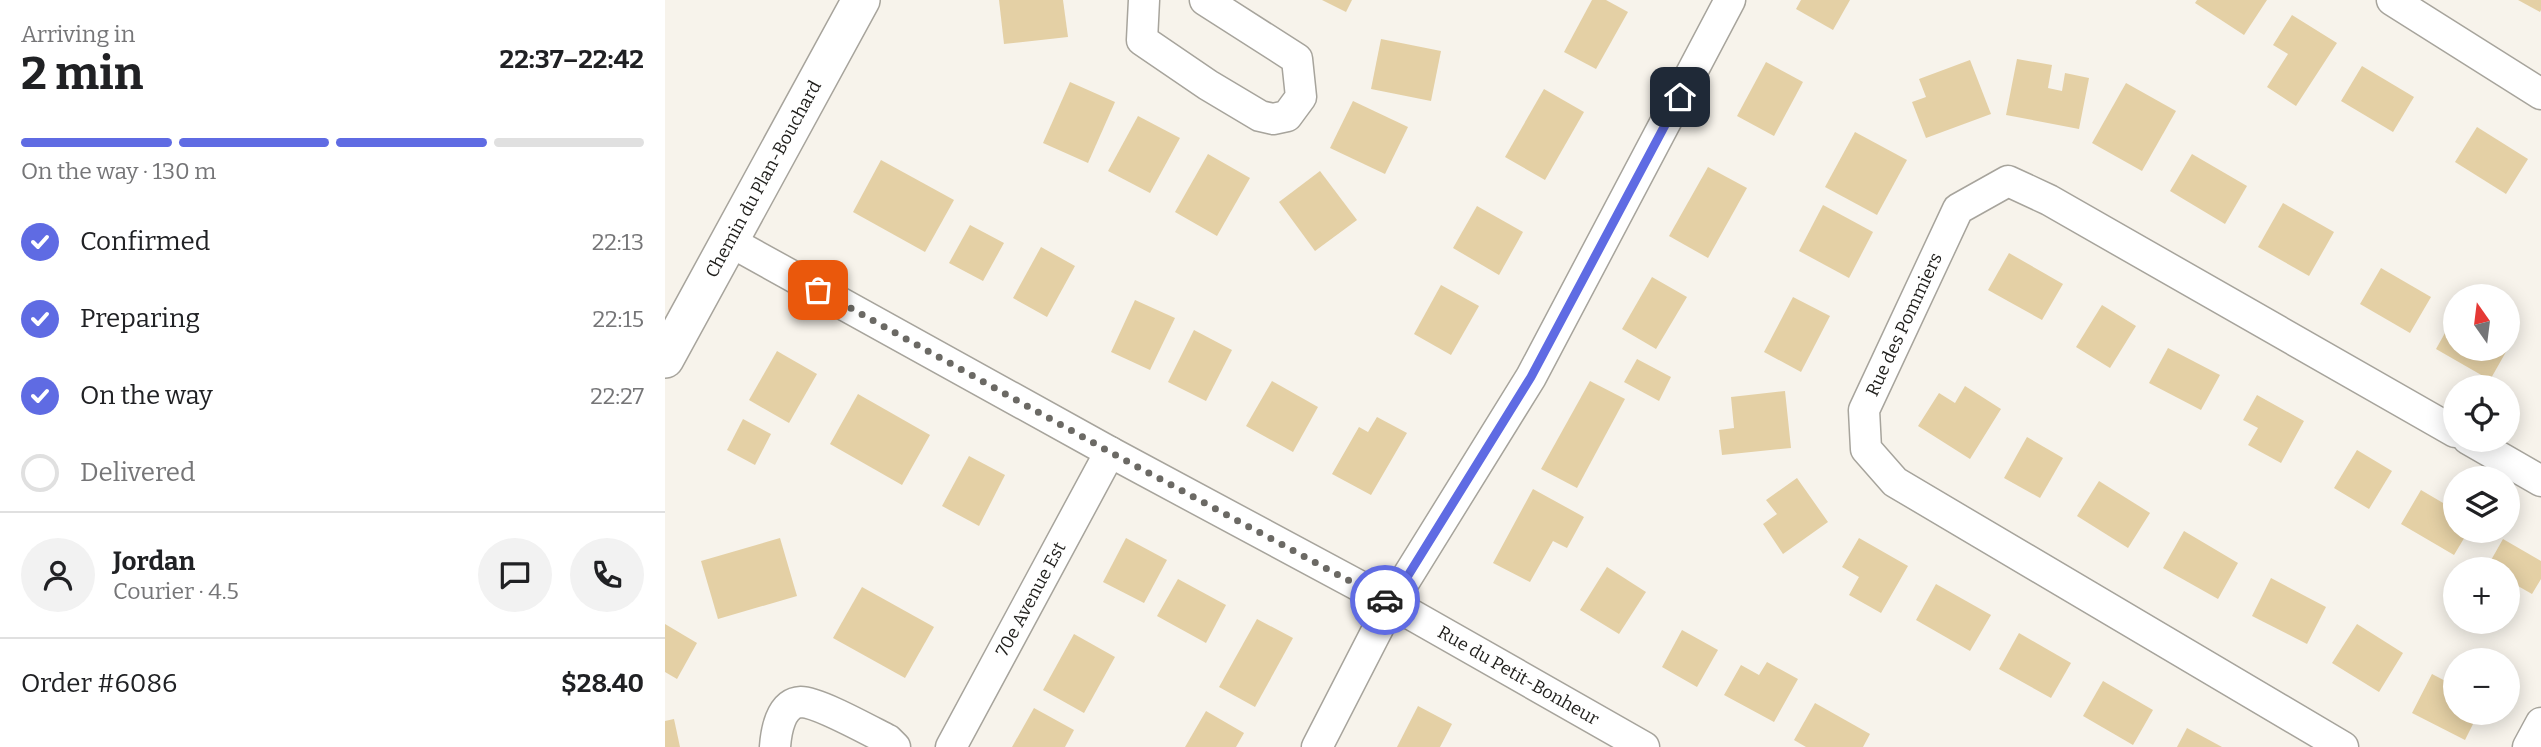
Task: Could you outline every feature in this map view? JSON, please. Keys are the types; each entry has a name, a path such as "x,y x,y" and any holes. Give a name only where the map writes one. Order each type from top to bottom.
{"street":[{"name":"Chemin du Plan-Bouchard","path":"665,359 861,0"},
{"path":"1143,0 1142,40 1208,85 1261,116 1273,119 1287,116 1301,97 1297,59 1205,0"},
{"path":"1317,747 1391,603 1531,377 1730,0"},
{"path":"2392,0 2541,94"},
{"name":"Rue des Pommiers","path":"2343,747 1895,482 1866,449 1864,410 1958,209 2008,181 2049,200 2443,425"},
{"name":"Rue du Petit-Bonheur","path":"729,241 1110,452 1391,603 1644,747"},
{"name":"70e Avenue Est","path":"951,747 1110,452"},
{"path":"2491,452 2541,481"},
{"path":"775,747 777,723 793,705 801,702 888,740 895,747"},
{"path":"2528,747 2541,723"}],"building":[{"path":"999,0 1063,0 1068,37 1004,44"},
{"path":"1322,0 1352,0 1346,12"},
{"path":"1592,0 1606,0 1628,12 1596,69 1564,52"},
{"path":"1801,0 1850,0 1833,30 1796,9"},
{"path":"2197,0 2267,0 2244,35 2195,3"},
{"path":"2518,0 2541,0 2541,10 2540,12"},
{"path":"2292,15 2337,43 2296,106 2267,87 2288,54 2273,45"},
{"path":"1381,39 1441,51 1431,101 1371,89"},
{"path":"2017,59 2052,65 2048,88 2062,91 2065,73 2089,78 2079,129 2006,115"},
{"path":"1970,60 1991,114 1926,138 1912,102 1926,97 1919,79"},
{"path":"1766,62 1803,82 1774,136 1737,116"},
{"path":"2362,66 2414,97 2393,132 2341,101"},
{"path":"1070,82 1115,102 1088,163 1043,143"},
{"path":"2126,83 2176,111 2142,171 2092,143"},
{"path":"1544,89 1584,112 1545,180 1505,157"},
{"path":"1353,101 1408,127 1385,174 1330,148"},
{"path":"1138,116 1180,138 1150,193 1108,171"},
{"path":"2477,127 2528,159 2506,194 2455,162"},
{"path":"1855,132 1907,160 1877,215 1825,187"},
{"path":"1208,154 1250,178 1217,236 1175,212"},
{"path":"2192,154 2247,186 2225,224 2170,191"},
{"path":"881,160 954,200 925,252 853,212"},
{"path":"1708,167 1747,188 1708,258 1669,236"},
{"path":"1320,171 1357,220 1315,251 1279,202"},
{"path":"2283,203 2334,232 2309,276 2258,247"},
{"path":"1823,205 1873,232 1849,278 1799,251"},
{"path":"1477,206 1523,232 1499,275 1453,248"},
{"path":"970,225 1004,243 983,281 949,263"},
{"path":"1041,247 1075,266 1047,317 1013,298"},
{"path":"2009,253 2063,284 2042,320 1988,290"},
{"path":"2381,268 2431,297 2410,333 2360,304"},
{"path":"1652,277 1687,297 1656,349 1622,329"},
{"path":"1441,285 1479,306 1451,355 1414,334"},
{"path":"1793,297 1830,316 1801,372 1764,352"},
{"path":"1135,300 1175,318 1150,370 1111,352"},
{"path":"2102,305 2136,326 2110,368 2076,347"},
{"path":"1194,330 1232,350 1206,401 1168,382"},
{"path":"2443,336 2443,353 2436,349"},
{"path":"2168,348 2220,375 2201,410 2149,383"},
{"path":"777,351 817,374 789,423 749,400"},
{"path":"1637,359 1671,377 1659,401 1624,382"},
{"path":"2457,361 2501,361 2493,375 2481,375"},
{"path":"1272,381 1318,407 1293,452 1246,426"},
{"path":"1590,381 1625,399 1577,488 1541,469"},
{"path":"1965,386 2001,409 1970,459 1918,426 1939,393 1955,403"},
{"path":"1785,391 1791,448 1722,455 1719,430 1734,428 1731,397"},
{"path":"858,394 930,435 902,485 830,444"},
{"path":"2257,395 2304,421 2281,463 2248,445 2258,428 2243,420"},
{"path":"1377,417 1407,433 1371,495 1332,474 1359,427 1368,432"},
{"path":"743,419 771,434 755,465 727,450"},
{"path":"2027,437 2063,458 2040,498 2004,478"},
{"path":"2357,450 2392,471 2369,509 2334,488"},
{"path":"969,456 1005,475 979,526 942,506"},
{"path":"1797,478 1828,522 1783,554 1763,524 1777,514 1766,500"},
{"path":"2099,481 2150,513 2128,548 2077,516"},
{"path":"1533,489 1584,517 1567,548 1553,541 1530,582 1493,563"},
{"path":"2421,490 2443,503 2443,543 2461,543 2454,555 2401,524"},
{"path":"2184,531 2238,563 2218,599 2163,568"},
{"path":"780,538 797,596 718,619 701,561"},
{"path":"1126,538 1167,560 1144,603 1103,582"},
{"path":"1859,538 1908,566 1881,613 1849,595 1859,577 1842,567"},
{"path":"2501,543 2510,543 2541,561 2541,579 2532,594 2520,587 2520,557 2493,557"},
{"path":"1607,567 1646,592 1619,634 1580,610"},
{"path":"2271,578 2326,607 2307,644 2252,616"},
{"path":"1178,579 1226,605 1206,643 1157,616"},
{"path":"1936,584 1991,615 1970,651 1916,620"},
{"path":"862,587 934,627 905,678 833,638"},
{"path":"1257,619 1293,638 1255,707 1219,687"},
{"path":"665,624 697,643 677,679 665,672"},
{"path":"2357,624 2403,653 2379,692 2332,663"},
{"path":"1682,630 1718,650 1697,687 1662,667"},
{"path":"2019,633 2071,663 2051,698 1999,669"},
{"path":"1074,634 1115,657 1084,713 1043,690"},
{"path":"1767,662 1798,679 1774,722 1724,695 1741,665 1759,675"},
{"path":"2432,674 2443,680 2443,725 2472,725 2465,740 2412,713"},
{"path":"2103,681 2153,710 2133,745 2083,716"},
{"path":"1815,703 1870,734 1863,747 1806,747 1794,740"},
{"path":"1418,706 1452,724 1440,747 1397,747"},
{"path":"1034,708 1074,730 1065,747 1012,747"},
{"path":"1206,711 1244,733 1236,747 1185,747"},
{"path":"674,719 680,747 665,747 665,721"},
{"path":"2187,728 2222,747 2177,747"}],"way so far":[{"path":"818,290 1385,600"}],"route":[{"path":"1385,600 1391,603 1531,377 1680,97"}]}
